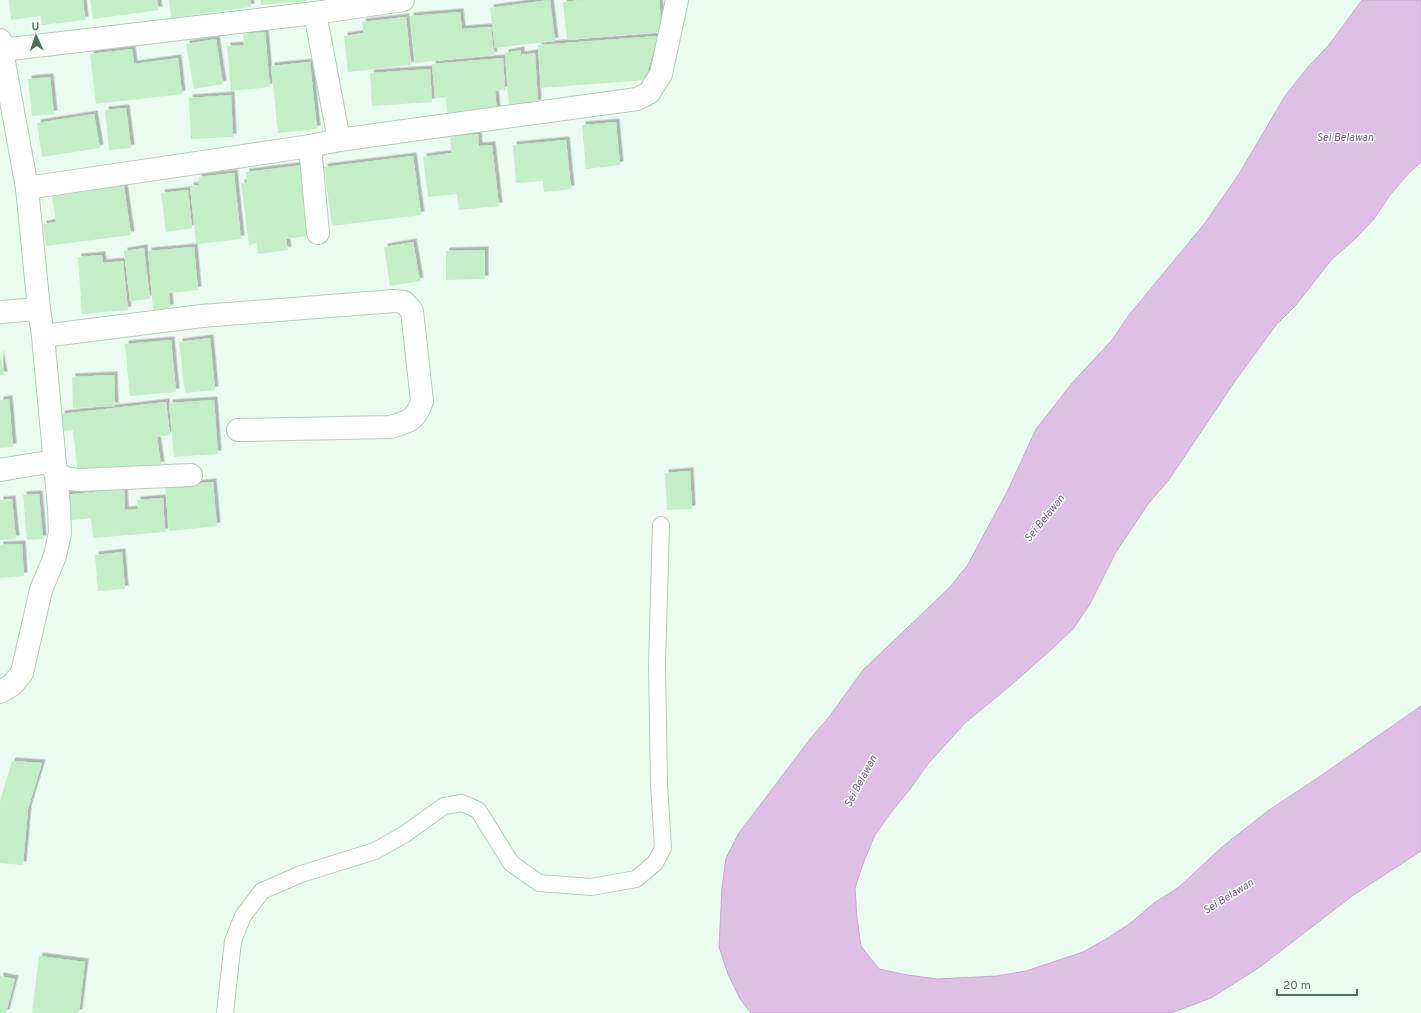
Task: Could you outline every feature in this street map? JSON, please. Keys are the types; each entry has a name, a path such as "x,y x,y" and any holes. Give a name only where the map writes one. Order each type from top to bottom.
{"street":[{"path":"0,692 12,685 22,673 41,590 55,556 60,533 59,507 43,336 26,188 1,45 315,13 404,0"},
{"path":"26,188 310,146 339,140 637,99 649,93 661,74 677,0"},
{"path":"315,13 339,140"},
{"path":"310,146 318,233"},
{"path":"43,336 202,316 394,301 404,302 412,311 422,401 419,412 408,422 390,426 238,430"},
{"path":"0,312 39,309"},
{"path":"0,470 55,467 69,478 79,480 191,475"}],"lane":[{"path":"225,1013 233,941 243,916 262,891 301,874 375,852 405,834 444,806 462,803 478,810 511,863 539,883 590,887 636,879 655,863 663,848 659,784 657,664 661,525"}],"water":[{"name":"Sei Belawan","path":"1362,0 1421,0 1421,162 1408,174 1390,195 1374,219 1354,240 1332,259 1296,305 1276,325 1235,381 1168,481 1148,504 1116,552 1090,604 1073,629 1010,686 965,723 927,765 892,811 875,835 855,888 861,946 879,969 937,979 997,976 1026,971 1083,952 1132,922 1154,903 1179,887 1222,847 1269,810 1421,706 1421,851 1352,896 1260,967 1211,998 1171,1013 751,1013 740,999 728,974 719,947 722,888 726,858 739,833 810,739 829,717 863,670 949,588 967,566 1008,490 1036,429 1073,382 1112,340 1129,315 1205,223 1239,174 1285,96 1308,67 1328,46"}],"building":[{"path":"9,0 83,0 85,20 42,25 41,16 11,20"},
{"path":"90,0 157,0 159,10 93,19"},
{"path":"169,0 250,0 251,7 171,18"},
{"path":"261,0 306,0 307,1 261,5"},
{"path":"550,0 555,41 495,48 490,8"},
{"path":"583,0 659,0 662,32 567,40 563,2"},
{"path":"460,12 462,29 491,27 494,55 415,63 410,16"},
{"path":"406,17 411,65 348,72 344,36 364,33 362,22"},
{"path":"265,32 270,87 231,91 227,46 244,45 243,34"},
{"path":"658,36 645,80 541,88 538,45"},
{"path":"216,39 223,84 194,89 186,44"},
{"path":"132,49 134,64 178,58 182,94 96,104 90,54"},
{"path":"521,50 521,55 535,53 538,103 509,109 505,53"},
{"path":"503,58 505,90 495,91 497,110 447,114 446,97 435,98 432,64"},
{"path":"310,62 317,129 278,133 271,66"},
{"path":"430,69 432,102 372,106 370,73"},
{"path":"50,77 54,114 32,116 28,79"},
{"path":"231,95 233,137 191,139 189,98"},
{"path":"126,108 131,148 109,150 105,110"},
{"path":"94,114 100,148 42,157 37,123"},
{"path":"616,122 620,165 586,169 582,125"},
{"path":"478,134 479,146 492,145 499,206 459,210 457,194 428,197 423,157 452,153 450,137"},
{"path":"566,140 571,189 544,192 543,181 516,183 513,145"},
{"path":"413,156 421,215 332,226 324,167"},
{"path":"303,165 313,235 286,239 288,250 258,254 257,243 249,245 241,183 247,183 246,172"},
{"path":"234,173 241,239 196,244 190,186 199,185 198,177"},
{"path":"124,186 131,235 46,246 43,224 56,222 52,195"},
{"path":"188,190 192,228 166,232 161,193"},
{"path":"413,242 420,281 390,286 384,247"},
{"path":"194,247 198,290 169,293 170,308 153,310 148,251"},
{"path":"144,248 150,299 130,301 124,251"},
{"path":"485,250 485,279 446,280 446,251"},
{"path":"102,255 103,263 123,261 128,310 82,314 78,257"},
{"path":"210,338 215,390 185,393 179,342"},
{"path":"171,340 176,392 130,396 125,344"},
{"path":"0,353 4,375 0,375"},
{"path":"114,375 115,406 73,408 72,377"},
{"path":"9,399 13,447 0,448 0,400"},
{"path":"214,400 218,454 174,457 169,403"},
{"path":"166,402 170,435 157,437 161,465 78,475 73,430 63,431 61,414"},
{"path":"690,471 692,509 667,510 665,473"},
{"path":"213,482 217,526 169,531 165,486"},
{"path":"124,489 125,510 138,509 137,500 163,498 165,532 93,538 91,518 65,521 63,495"},
{"path":"39,494 43,539 27,540 23,495"},
{"path":"12,499 16,539 0,540 0,500"},
{"path":"22,544 24,576 0,578 0,545"},
{"path":"122,552 125,589 98,591 95,555"},
{"path":"12,761 42,763 28,809 23,865 0,863 0,801"},
{"path":"39,956 85,962 79,1013 32,1013"},
{"path":"0,976 15,979 6,1013 0,1013"}]}
